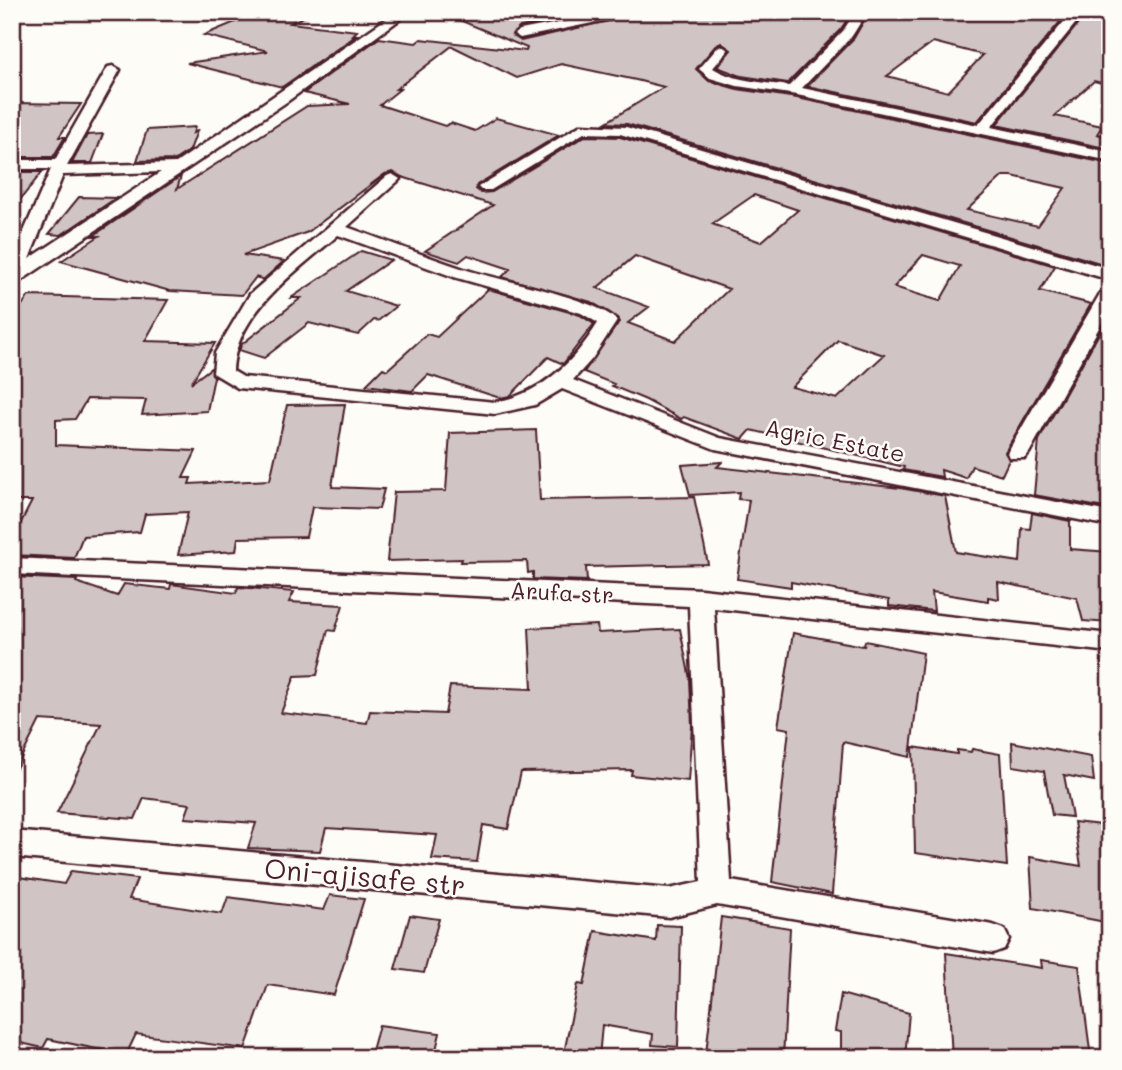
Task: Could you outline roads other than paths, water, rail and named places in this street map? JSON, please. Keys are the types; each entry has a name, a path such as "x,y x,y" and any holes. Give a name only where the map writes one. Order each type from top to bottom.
{"street":[{"path":"13,279 181,167 404,12"},
{"path":"520,34 639,12"},
{"path":"792,90 848,33 861,12"},
{"path":"981,130 1076,15"},
{"path":"723,50 705,69 713,75 1110,157"},
{"path":"13,279 59,168 113,70"},
{"path":"486,187 581,129 621,130 1110,275"},
{"path":"12,164 59,168 181,167"},
{"path":"334,228 460,273 587,309 608,321 599,337 559,380 532,400 495,408 238,382 223,373 224,353 256,298 334,228 392,179"},
{"path":"1018,453 1110,292"},
{"name":"Agric Estate","path":"559,380 715,443 1110,519"},
{"name":"Arufa str","path":"12,566 701,598 1110,643"},
{"path":"701,598 717,892"},
{"name":"Oni-ajisafe str","path":"12,844 669,903 717,892 993,939"}]}
